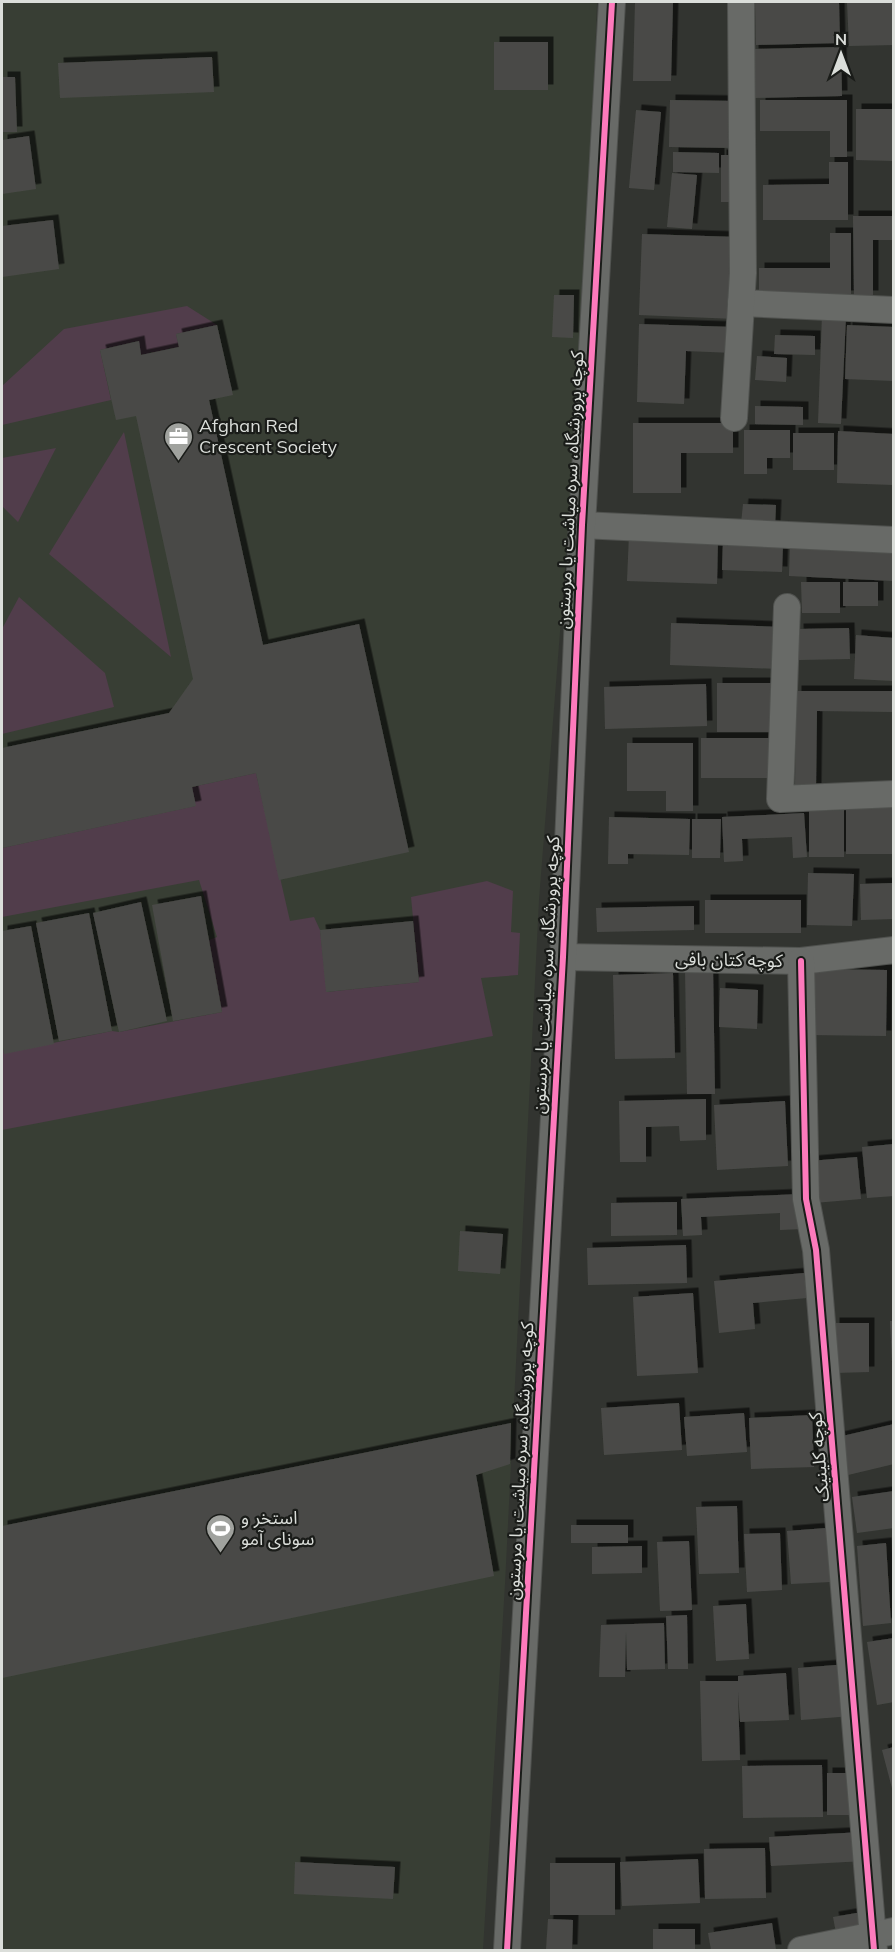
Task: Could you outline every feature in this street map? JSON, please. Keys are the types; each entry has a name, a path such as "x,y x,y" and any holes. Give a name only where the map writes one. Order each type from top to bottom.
{"street":[{"name":"کوچه پرورشگاه، سره میاشت یا مرستون","path":"507,1950 563,957 582,525 612,2"},
{"path":"735,418 741,303 741,2"},
{"path":"741,303 894,310"},
{"path":"582,525 894,540"},
{"path":"787,607 780,799 894,794"},
{"name":"کوچه کتان بافی","path":"563,957 801,961 894,950"},
{"name":"کوچه کلینیک","path":"801,961 806,1199 816,1250 881,1939"},
{"path":"801,1950 881,1939"}],"shaded area":[{"path":"2,2 597,2 588,275 539,900 505,1584 483,1950 2,1950"},
{"path":"187,306 217,325 176,334 179,347 141,355 138,341 100,350 111,400 2,425 2,386 64,329"},
{"path":"124,432 171,657 49,554"},
{"path":"56,448 18,522 2,506 2,458"},
{"path":"19,597 105,673 114,707 2,734 2,629"},
{"path":"256,773 290,921 314,917 320,930 327,992 419,982 411,897 487,881 513,891 511,932 520,933 518,975 481,978 493,1036 2,1130 2,1042 4,1053 222,1012 209,940 217,937 199,880 2,917 2,848 195,806 192,787"}],"building":[{"path":"635,2 673,2 671,81 633,81"},
{"path":"755,2 839,2 840,43 756,45"},
{"path":"847,2 894,2 894,45 849,46"},
{"path":"494,42 548,42 548,90 494,90"},
{"path":"841,47 842,96 754,98 753,49"},
{"path":"212,57 214,92 60,98 58,63"},
{"path":"2,77 15,77 17,132 2,132"},
{"path":"670,100 737,101 736,148 669,147"},
{"path":"760,100 847,100 847,157 830,157 830,131 760,131"},
{"path":"856,109 894,109 894,161 856,160"},
{"path":"636,110 661,112 654,190 629,188"},
{"path":"29,136 36,189 2,194 2,140"},
{"path":"673,152 719,153 719,173 673,172"},
{"path":"721,155 740,155 740,202 721,202"},
{"path":"829,162 848,162 848,220 763,220 763,185 829,184"},
{"path":"672,173 697,175 692,229 667,227"},
{"path":"853,216 894,216 894,240 873,240 873,296 854,296"},
{"path":"53,220 59,269 2,277 2,226"},
{"path":"830,233 851,233 851,296 759,296 759,268 830,268"},
{"path":"642,234 739,237 736,319 639,315"},
{"path":"554,295 574,295 573,338 552,337"},
{"path":"822,315 846,316 841,424 818,423"},
{"path":"639,324 734,327 734,353 686,351 684,404 637,402"},
{"path":"217,325 233,395 209,400 263,645 359,624 409,852 279,880 256,773 192,787 196,806 2,848 2,748 169,713 193,679 136,416 116,420 100,350 139,341 141,355 179,347 176,334"},
{"path":"847,325 894,327 894,381 845,379"},
{"path":"775,335 815,336 815,355 774,354"},
{"path":"757,356 787,358 786,382 755,380"},
{"path":"755,406 803,407 803,425 755,424"},
{"path":"633,423 733,423 733,453 681,453 681,493 633,493"},
{"path":"744,430 790,430 790,458 767,458 767,474 744,474"},
{"path":"838,431 894,434 894,485 837,483"},
{"path":"793,433 834,433 834,470 793,470"},
{"path":"743,504 776,505 775,526 741,524"},
{"path":"629,535 718,538 717,584 627,581"},
{"path":"723,542 783,544 782,572 722,570"},
{"path":"790,543 894,548 894,581 789,576"},
{"path":"801,582 840,582 840,613 802,613"},
{"path":"843,582 878,582 878,606 843,606"},
{"path":"671,623 782,627 780,669 670,665"},
{"path":"849,628 850,659 799,660 798,629"},
{"path":"856,635 894,638 894,681 854,679"},
{"path":"717,683 776,683 776,732 717,732"},
{"path":"706,684 707,726 605,729 604,687"},
{"path":"796,691 894,691 894,712 817,711 816,789 795,789"},
{"path":"701,738 772,738 773,778 701,778"},
{"path":"627,743 693,743 693,811 666,811 666,791 627,791"},
{"path":"846,803 894,803 894,854 846,854"},
{"path":"844,810 844,857 809,857 809,811"},
{"path":"804,813 807,857 793,858 792,837 742,839 743,861 724,862 722,817"},
{"path":"609,817 690,819 689,855 628,854 628,864 608,864"},
{"path":"692,819 721,819 720,858 692,858"},
{"path":"808,873 854,874 852,926 807,925"},
{"path":"894,883 894,919 861,920 860,884"},
{"path":"201,896 222,1012 173,1021 152,905"},
{"path":"705,900 801,900 801,933 705,933"},
{"path":"141,902 167,1021 119,1032 93,913"},
{"path":"694,906 694,930 597,932 596,908"},
{"path":"89,913 112,1031 59,1041 36,923"},
{"path":"413,921 419,982 326,992 320,930"},
{"path":"31,926 54,1044 4,1054 2,1042 2,931"},
{"path":"685,967 713,967 715,1094 687,1094"},
{"path":"812,969 887,970 886,1036 811,1035"},
{"path":"673,973 675,1058 615,1059 613,975"},
{"path":"720,988 758,990 757,1029 719,1027"},
{"path":"706,1099 706,1140 680,1141 679,1126 646,1127 646,1162 620,1162 619,1101"},
{"path":"785,1101 788,1166 717,1170 714,1105"},
{"path":"894,1144 894,1196 867,1198 862,1147"},
{"path":"857,1157 861,1199 814,1203 810,1161"},
{"path":"800,1194 802,1229 780,1230 780,1213 701,1217 702,1235 683,1236 681,1199"},
{"path":"677,1202 677,1235 611,1236 611,1203"},
{"path":"460,1231 503,1234 500,1274 458,1271"},
{"path":"686,1245 687,1283 588,1285 587,1248"},
{"path":"804,1273 807,1298 753,1303 755,1329 719,1333 714,1281"},
{"path":"693,1293 698,1373 637,1376 633,1297"},
{"path":"890,1321 894,1321 894,1362 892,1362"},
{"path":"834,1323 869,1323 869,1372 834,1373"},
{"path":"679,1403 682,1450 604,1455 601,1408"},
{"path":"744,1413 747,1452 687,1456 684,1417"},
{"path":"812,1415 814,1467 751,1469 749,1418"},
{"path":"511,1423 510,1464 476,1475 494,1576 2,1678 2,1526"},
{"path":"894,1424 894,1464 848,1475 838,1437"},
{"path":"894,1491 894,1528 857,1533 852,1497"},
{"path":"737,1506 739,1573 699,1574 696,1507"},
{"path":"571,1525 628,1525 628,1543 571,1543"},
{"path":"826,1528 830,1582 791,1584 787,1531"},
{"path":"780,1533 782,1590 747,1592 744,1534"},
{"path":"689,1541 692,1610 660,1611 657,1542"},
{"path":"886,1543 891,1623 863,1626 857,1546"},
{"path":"642,1546 642,1573 592,1574 592,1547"},
{"path":"746,1604 749,1659 716,1661 713,1606"},
{"path":"687,1615 688,1669 668,1669 666,1616"},
{"path":"664,1623 665,1669 627,1670 626,1631 625,1677 599,1677 601,1625"},
{"path":"894,1638 894,1702 877,1705 867,1642"},
{"path":"848,1664 852,1716 801,1720 798,1668"},
{"path":"786,1673 789,1720 740,1722 738,1691 740,1760 702,1761 700,1681 738,1681 738,1676"},
{"path":"894,1747 894,1792 893,1792 882,1750"},
{"path":"822,1765 823,1817 743,1818 742,1766"},
{"path":"827,1773 857,1773 857,1815 827,1815"},
{"path":"863,1832 865,1861 771,1866 769,1837"},
{"path":"765,1848 766,1898 705,1899 704,1849"},
{"path":"698,1859 700,1903 622,1906 620,1862"},
{"path":"295,1862 395,1867 393,1899 294,1894"},
{"path":"550,1863 615,1863 615,1915 550,1915"},
{"path":"868,1911 872,1932 837,1938 833,1917"},
{"path":"548,1919 573,1920 572,1950 546,1950"},
{"path":"772,1923 776,1950 711,1950 708,1933"},
{"path":"653,1929 695,1929 695,1950 653,1950"}],"cycle path":[{"path":"507,1950 563,957 582,525 612,2"},
{"path":"801,961 806,1199 816,1250 874,1950"}],"place":[{"name":"Afghan Red Crescent Society","path":"178,462"},
{"name":"استخر و سونای آمو","path":"220,1554"}]}
